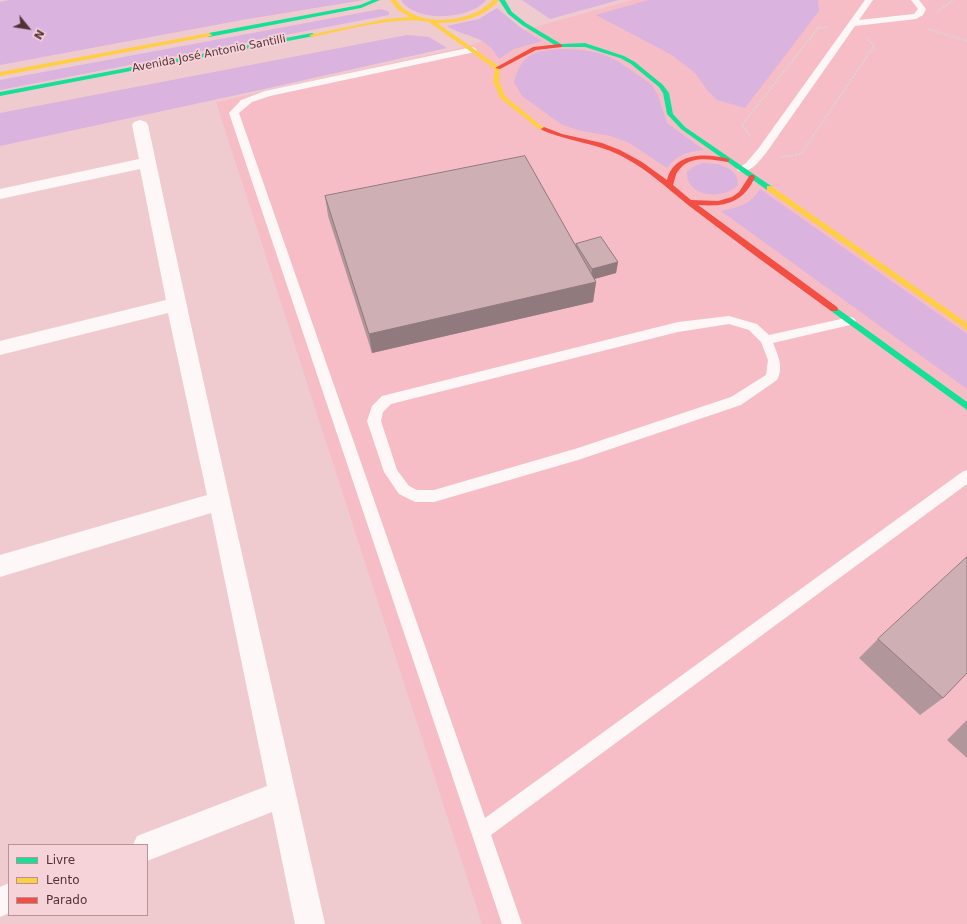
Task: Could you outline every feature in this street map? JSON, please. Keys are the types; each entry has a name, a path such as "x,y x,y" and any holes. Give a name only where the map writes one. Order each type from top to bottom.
{"street":[{"name":"Avenida José Antonio Santilli","path":"0,74 361,6 377,0"},
{"path":"393,0 401,10 419,18 430,20 458,20 471,17 491,7 496,0"},
{"path":"502,0 510,12 524,24 560,46"},
{"name":"Avenida José Antonio Santilli","path":"0,94 379,22 419,18"},
{"path":"430,20 498,68"},
{"path":"967,327 683,128 670,114 666,93 661,86 633,63 622,57 585,45 535,48 498,68 496,81 502,98 538,126 560,136 608,147 670,184 689,202 967,407"},
{"path":"140,125 176,304 310,924"},
{"path":"670,184 672,173 680,164 686,161 694,158 712,157 729,161"},
{"path":"0,194 148,162"},
{"path":"689,202 712,204 735,199 748,188 752,177"},
{"path":"0,348 176,304"},
{"path":"0,566 220,502"},
{"path":"148,846 283,794"}],"lane":[{"path":"742,170 762,151 869,0"},
{"path":"852,24 916,16 922,9 915,0"},
{"path":"472,50 268,93 252,98 239,105 234,113 512,924"},
{"path":"729,320 753,327 766,340 774,360 772,377 736,401 578,454 434,496 415,496 404,490 391,472 374,421 377,410 387,400 678,327 729,320"},
{"path":"766,340 850,321"},
{"path":"480,832 964,483"}],"path":[{"path":"833,27 818,28 742,125 752,139 748,145 778,157 801,154 874,46 864,34"},
{"path":"926,28 967,41"}],"shaded area":[{"path":"9,0 364,0 242,20 0,65 0,2"},
{"path":"401,0 486,0 478,7 468,12 443,16 418,13 408,7"},
{"path":"522,0 619,0 550,19"},
{"path":"632,0 967,0 967,924 482,924 216,102 452,50"},
{"path":"648,0 818,0 819,11 745,108 717,100 708,91 695,73 672,55 596,15"},
{"path":"497,8 521,28 542,41 514,49 499,59 494,51 482,41 447,26 479,19"},
{"path":"381,9 389,12 389,15 0,90 0,80"},
{"path":"407,35 429,37 447,48 0,146 0,113"},
{"path":"563,49 599,53 616,60 651,84 658,95 667,123 704,150 683,154 667,168 631,144 622,140 610,136 577,130 561,124 522,96 514,82 521,64 537,52"},
{"path":"702,163 720,165 731,170 737,179 738,185 732,190 724,193 707,194 699,191 688,181 687,172 693,167"},
{"path":"760,189 967,334 967,389 721,211 748,202"}],"building":[{"path":"525,156 596,282 369,334 325,196"},
{"path":"601,237 618,262 592,269 576,244"},
{"path":"967,557 967,673 943,698 878,639"}],"traffic: fast":[{"path":"209,35 361,6 377,0"},
{"path":"502,0 510,13 524,24 560,46 585,45 622,57 633,63 661,86 666,93 670,114 683,128 769,188"},
{"path":"0,94 312,35"},
{"path":"834,309 967,407"}],"traffic: slow":[{"path":"393,0 401,10 410,15 420,19 432,21 468,18 488,8 496,0"},
{"path":"312,35 386,21 419,18"},
{"path":"430,20 498,68 496,81 502,97 538,126 544,129"},
{"path":"0,74 209,35"},
{"path":"769,188 967,327"}],"traffic: jam":[{"path":"498,68 535,48 560,46"},
{"path":"544,129 560,135 607,147 639,163 689,202 834,309"},
{"path":"670,184 672,174 683,162 700,157 727,160"},
{"path":"689,202 708,204 726,202 735,199 742,194 752,177"}]}
